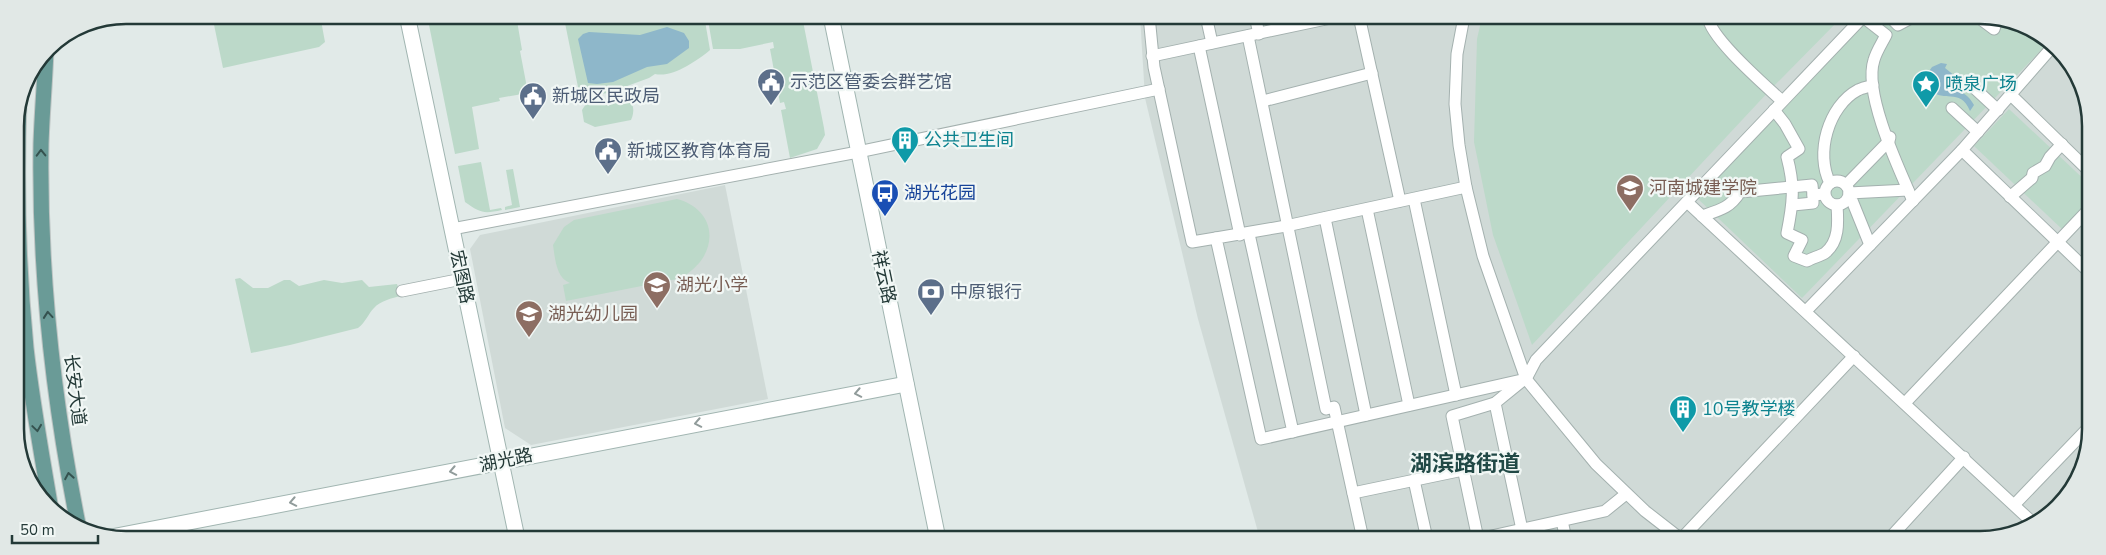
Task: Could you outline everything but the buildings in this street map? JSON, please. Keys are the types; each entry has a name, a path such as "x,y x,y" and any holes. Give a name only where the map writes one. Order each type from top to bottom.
{"main road":[{"name":"长安大道","path":"45,63 41,143 46,296 55,393 77,519"},
{"path":"24,320 38,438 49,496"}],"street":[{"name":"宏图路","path":"409,24 515,531"},
{"name":"祥云路","path":"833,24 936,531"},
{"path":"1150,24 1152,56 1192,242 1286,226 1466,188"},
{"path":"1208,24 1212,44"},
{"path":"1254,24 1253,35 1262,101 1286,226 1326,409 1334,407 1361,531"},
{"path":"1152,56 1253,35 1291,24"},
{"path":"1361,24 1400,201"},
{"path":"1463,24 1457,54 1455,104 1466,188 1483,256 1526,379 1584,450 1626,494 1671,531"},
{"path":"1710,24 1720,40 1782,102"},
{"path":"1476,531 1452,416 1495,403 1526,379 1536,360 1856,24"},
{"path":"1871,24 1886,36"},
{"path":"1892,24 1873,61 1873,85 1889,139 1912,201"},
{"path":"1200,46 1293,432"},
{"path":"1806,311 1962,150 2050,50"},
{"path":"1262,101 1372,73"},
{"path":"1873,85 1858,90 1846,100 1830,120 1826,133 1824,158 1823,191 1827,200 1837,205 1847,199 1847,189 1889,139"},
{"path":"1972,86 1998,110"},
{"path":"452,229 858,152 1159,89"},
{"path":"2011,95 2082,164"},
{"path":"1952,108 1978,132"},
{"path":"1774,110 1800,149 1787,157 1793,185 1793,205 1787,233 1802,240 1794,256 1807,261 1825,253 1835,240 1838,224 1837,205"},
{"path":"2010,197 2032,178 2033,173 2044,166 2062,144"},
{"path":"1962,150 2082,265"},
{"path":"1793,205 1812,203 1823,191 1840,182 1847,189 1870,245"},
{"path":"1702,216 1733,203 1740,192 1793,185 1812,185 1823,191"},
{"path":"1847,189 1908,190"},
{"path":"1414,198 1456,395"},
{"path":"1687,202 2029,519"},
{"path":"1367,209 1409,405"},
{"path":"1906,403 2082,216"},
{"path":"1325,218 1366,415"},
{"path":"1216,238 1261,439 1526,379"},
{"path":"402,291 462,279"},
{"path":"1689,531 1854,356"},
{"name":"湖光路","path":"142,531 906,384"},
{"path":"1495,403 1522,531"},
{"path":"2015,504 2082,435"},
{"path":"1896,531 1964,458"},
{"path":"1353,493 1464,470"},
{"path":"1414,480 1425,531"},
{"path":"1532,531 1562,521 1605,511 1626,494"},
{"path":"1562,521 1564,531"}],"shaded area":[{"name":"河南城建学院","path":"1140,24 1987,24 2013,29 2026,34 2053,53 2061,63 2075,86 2081,112 2082,430 2079,456 2075,469 2057,497 2037,514 2020,524 1987,531 1258,531 1198,319 1145,98"},
{"name":"湖光小学","path":"725,185 768,399 531,445 505,428 470,249 480,235"}],"green space":[{"path":"214,24 322,24 325,42 319,47 223,68"},
{"path":"429,24 518,24 522,50 520,51 528,93 499,98 500,101 472,107 479,149 455,154"},
{"path":"565,24 706,24 710,50 676,71 662,75 655,74 608,93 585,96 578,87"},
{"path":"709,24 804,24 825,135 817,149 790,158 781,110 786,109 784,102 780,103 770,49 774,48 773,42 740,49 713,49"},
{"path":"1480,24 1835,24 1771,89 1532,345 1493,235 1474,142 1477,39"},
{"path":"1863,24 1987,24 2013,29 2026,34 2045,47 1802,298 1696,197"},
{"path":"626,96 631,101 633,107 631,120 595,127 584,122 582,110 586,104"},
{"path":"2009,109 2082,177 2082,210 2063,230 1974,146"},
{"path":"481,162 490,210 501,208 502,210 482,212 465,202 458,166"},
{"path":"513,169 520,207 505,210 505,207 512,205 506,170"},
{"path":"677,199 695,207 706,220 709,228 708,246 704,256 694,268 682,278 566,301 563,285 570,283 559,272 553,245 564,227 574,220"},
{"path":"240,278 253,288 268,288 284,280 290,280 299,286 324,280 342,283 362,280 369,287 397,284 401,296 379,303 358,328 251,353 235,279"}],"water":[{"path":"667,27 684,33 689,41 689,48 667,64 647,67 613,82 588,83 578,39 583,34 589,32 640,35"},
{"path":"1941,63 1947,64 1945,68 1955,76 1955,84 1950,91 1961,92 1969,98 1974,105 1970,111 1961,99 1939,95 1928,88 1927,74 1932,67"}],"place":[{"name":"示范区管委会群艺馆","path":"771,106"},
{"name":"喷泉广场","path":"1926,108"},
{"name":"新城区民政局","path":"533,120"},
{"name":"公共卫生间","path":"905,164"},
{"name":"新城区教育体育局","path":"608,175"},
{"name":"河南城建学院","path":"1630,212"},
{"name":"湖光花园","path":"885,217"},
{"name":"湖光小学","path":"657,309"},
{"name":"中原银行","path":"931,316"},
{"name":"湖光幼儿园","path":"529,338"},
{"name":"10号教学楼","path":"1683,433"}],"district":[{"name":"湖滨路街道","path":"1465,464"}]}
